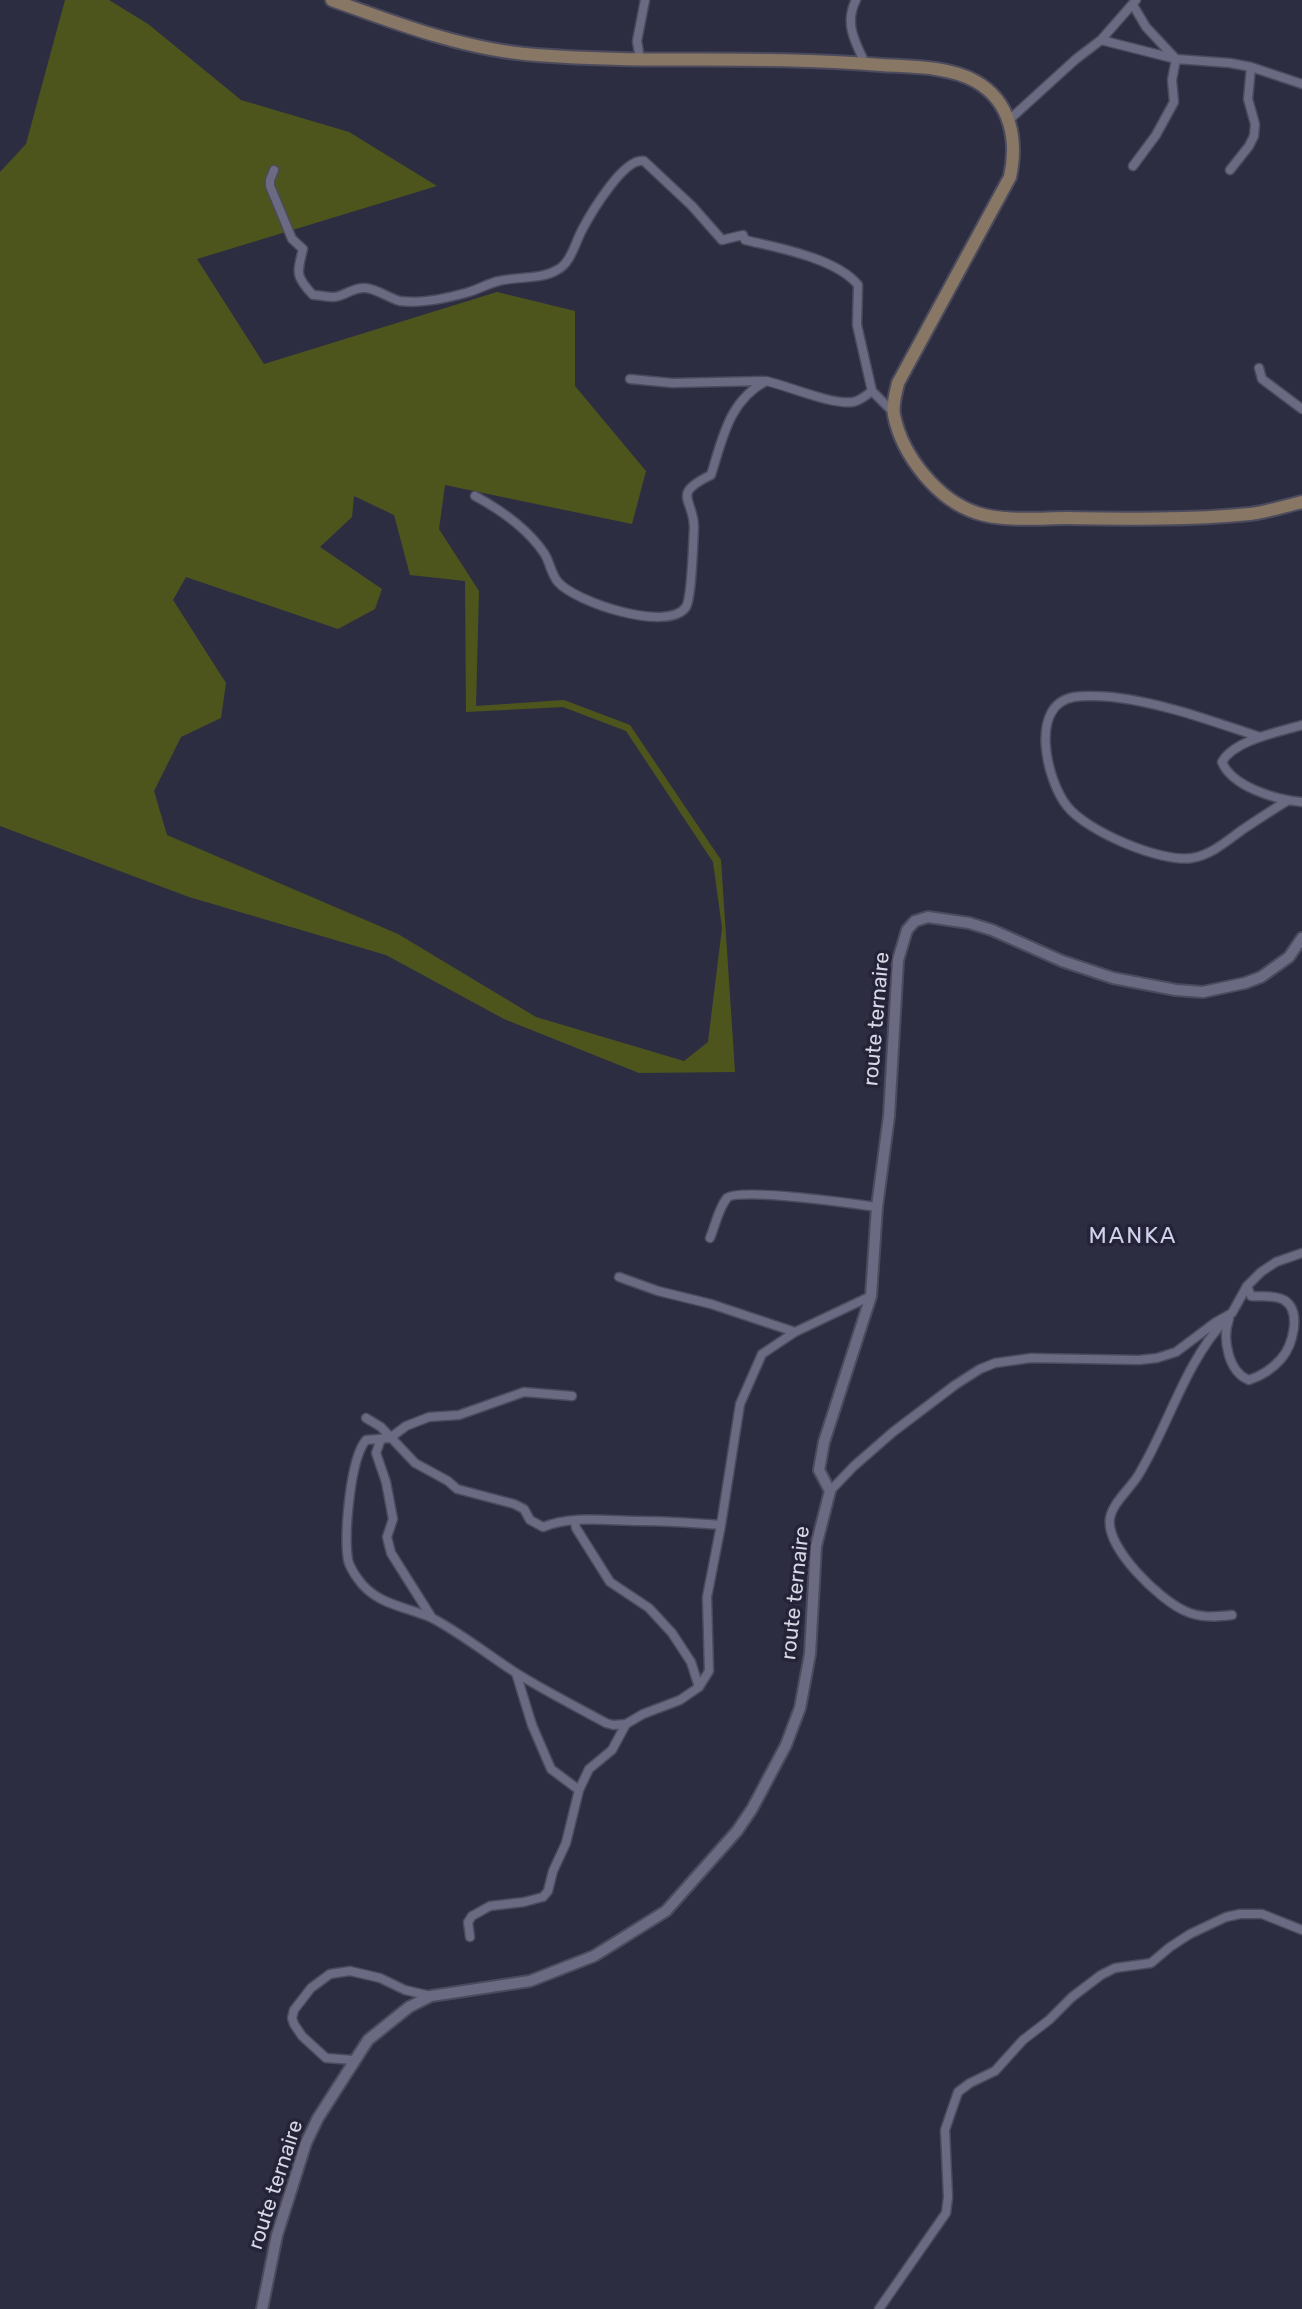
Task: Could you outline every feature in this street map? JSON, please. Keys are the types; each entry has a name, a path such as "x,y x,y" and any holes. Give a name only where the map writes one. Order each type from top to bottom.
{"main road":[{"path":"332,0 465,44 534,55 865,63 929,68 974,80 993,94 1009,120 1014,139 1014,159 1010,177 898,383 894,413 905,446 915,463 933,484 957,502 977,513 1012,518 1153,519 1252,514 1302,502"}],"street":[{"path":"640,59 637,41 645,0"},
{"path":"856,0 851,10 851,34 865,63"},
{"path":"1009,120 1101,40 1135,3 1146,27 1176,59"},
{"path":"1101,40 1176,59 1251,67 1302,84"},
{"path":"1133,166 1156,135 1174,102 1172,80 1176,59"},
{"path":"1230,170 1254,136 1255,124 1248,99 1251,67"},
{"path":"274,170 270,186 292,239 303,249 297,273 313,295 336,297 350,290 365,288 380,291 397,300 421,302 469,292 499,281 558,270 566,263 582,229 613,182 632,163 638,159 644,161 692,206 722,240 743,235 745,240 803,254 851,277 858,285 857,325 872,391 894,413"},
{"path":"1259,368 1262,379 1302,409"},
{"path":"630,379 672,383 766,381 790,386 821,398 854,402 872,391"},
{"path":"475,496 502,511 535,541 546,556 558,582 572,593 626,615 669,617 680,613 688,601 694,528 687,503 688,490 692,484 710,475 730,419 739,403 749,390 766,381"},
{"path":"1260,737 1145,701 1098,696 1074,697 1055,709 1047,724 1045,747 1049,770 1058,792 1080,820 1119,841 1171,857 1190,858 1206,854 1287,801"},
{"path":"1302,725 1260,737 1231,751 1222,762 1228,774 1257,791 1287,801 1302,802"},
{"name":"route ternaire","path":"262,2309 277,2235 306,2143 318,2118 368,2040 409,2007 430,1996 530,1981 594,1956 666,1911 737,1831 752,1809 786,1745 800,1709 810,1654 816,1546 830,1492 819,1470 824,1442 871,1296 877,1207 889,1116 898,960 907,930 915,921 928,917 969,923 992,930 1062,961 1113,978 1176,990 1203,992 1261,977 1289,957 1302,938"},
{"path":"710,1238 726,1199 733,1195 777,1196 877,1207"},
{"path":"1247,1286 1251,1296 1278,1297 1287,1301 1296,1319 1289,1348 1281,1359 1249,1380 1236,1372 1231,1365 1225,1329 1247,1286 1276,1262 1302,1253"},
{"path":"619,1277 659,1292 711,1304 795,1332"},
{"path":"470,1937 468,1922 472,1916 490,1906 524,1902 543,1896 548,1891 553,1871 566,1843 579,1790 589,1769 612,1750 626,1724 643,1714 680,1700 699,1687 709,1671 707,1597 740,1404 762,1354 795,1332 871,1296"},
{"path":"830,1492 854,1466 893,1432 980,1369 995,1363 1031,1358 1157,1358 1176,1352 1232,1313"},
{"path":"1231,1615 1209,1618 1186,1612 1171,1604 1129,1564 1117,1544 1110,1526 1110,1516 1142,1469 1208,1338 1232,1313"},
{"path":"432,1618 391,1553 387,1537 393,1519 387,1482 376,1453 386,1439 406,1426 429,1417 459,1415 524,1392 572,1396"},
{"path":"366,1418 381,1427 386,1439 415,1464 448,1481 457,1489 514,1504 524,1509 530,1520 543,1527 559,1521 575,1522 590,1518 670,1520 721,1525"},
{"path":"386,1439 366,1440 359,1448 350,1485 348,1561 358,1579 372,1594 392,1605 432,1618 516,1673 606,1723 626,1724"},
{"path":"575,1522 576,1528 610,1582 649,1608 672,1633 691,1662 699,1687"},
{"path":"516,1673 551,1769 579,1790"},
{"path":"879,2309 946,2213 948,2197 945,2130 958,2092 995,2071 1023,2040 1049,2020 1072,1997 1115,1968 1151,1963 1170,1947 1199,1930 1241,1914 1271,1917 1302,1930"},
{"path":"353,2060 326,2058 302,2036 294,2024 294,2010 311,1988 330,1974 351,1971 430,1996"}],"green space":[{"path":"65,0 109,0 148,24 241,100 349,132 437,186 197,259 264,364 497,292 575,311 575,386 646,471 632,524 445,485 439,529 479,591 476,706 564,700 630,725 721,860 735,1072 639,1073 504,1019 386,955 189,897 0,826 0,172 26,144","holes":["354,496 394,515 410,575 465,581 466,712 563,707 626,731 713,862 722,928 708,1042 684,1061 536,1017 398,934 167,835 154,791 181,737 221,718 226,683 173,600 186,577 338,629 375,609 382,589 320,547 352,517"]}],"district":[{"name":"MANKA","path":"1133,1236"}]}
